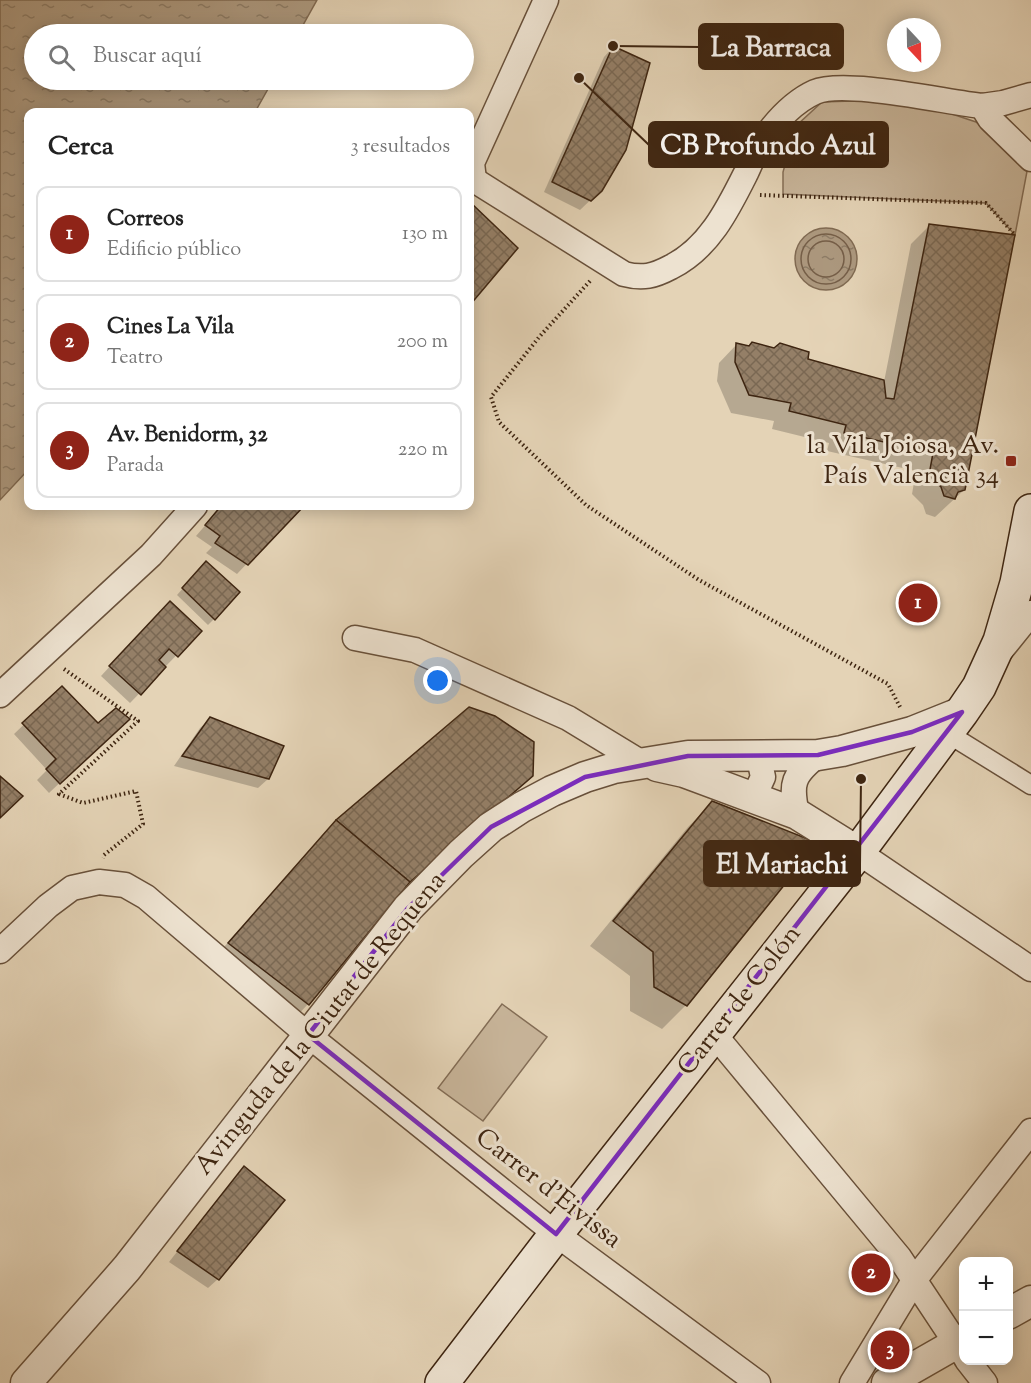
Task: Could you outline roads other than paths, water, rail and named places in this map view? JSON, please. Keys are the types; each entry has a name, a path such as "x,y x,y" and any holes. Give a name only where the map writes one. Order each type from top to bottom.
{"main road":[{"path":"992,663 1009,614 1031,511"},
{"name":"Carrer de Colón","path":"442,1383 556,1234 858,852 955,723 992,663"}],"street":[{"path":"474,159 546,0"},
{"path":"474,181 624,274 653,277 682,262 699,248 711,234 735,195 761,142 793,105 817,91 850,87 982,106 1031,95"},
{"path":"982,106 990,119 1031,159"},
{"path":"0,695 151,555 191,510"},
{"name":"Carrer de Colón","path":"992,663 1031,613"},
{"path":"355,638 415,650 568,718 642,763 684,772 797,814 858,852 1031,969"},
{"path":"955,723 1031,785"},
{"name":"Avinguda de la Ciutat de Requena","path":"26,1383 127,1268 408,908 491,827 522,807 585,777 614,768 688,756 818,755 955,723"},
{"path":"797,814 793,796 795,780 802,768 818,755"},
{"path":"748,796 757,790 763,777 760,764 753,756"},
{"name":"Carrer d'Eivissa","path":"0,951 48,906 72,888 99,882 125,885 146,897 308,1035 556,1234 758,1383"},
{"path":"714,1034 915,1279 959,1345"},
{"path":"852,1383 915,1279 1031,1131"},
{"path":"1013,1311 1031,1301"},
{"path":"887,1383 959,1350"},
{"path":"973,1365 985,1383"}],"water":[{"path":"0,0 317,0 304,24 24,24 24,90 267,90 257,108 24,108 24,474 0,500"},
{"path":"820,228 832,228 848,237 855,247 857,259 855,271 848,281 832,290 820,290 809,285 800,276 795,265 795,253 800,242 809,233"}],"place":[{"name":"La Barraca","path":"613,46"},
{"name":"CB Profundo Azul","path":"579,78"},
{"name":"la Vila Joiosa, Av. País Valencià 34","path":"1011,461"},
{"name":"Correos","path":"918,603"},
{"name":"El Mariachi","path":"861,779"},
{"name":"Cines La Vila","path":"871,1273"},
{"name":"Av. Benidorm, 32","path":"890,1350"}]}
